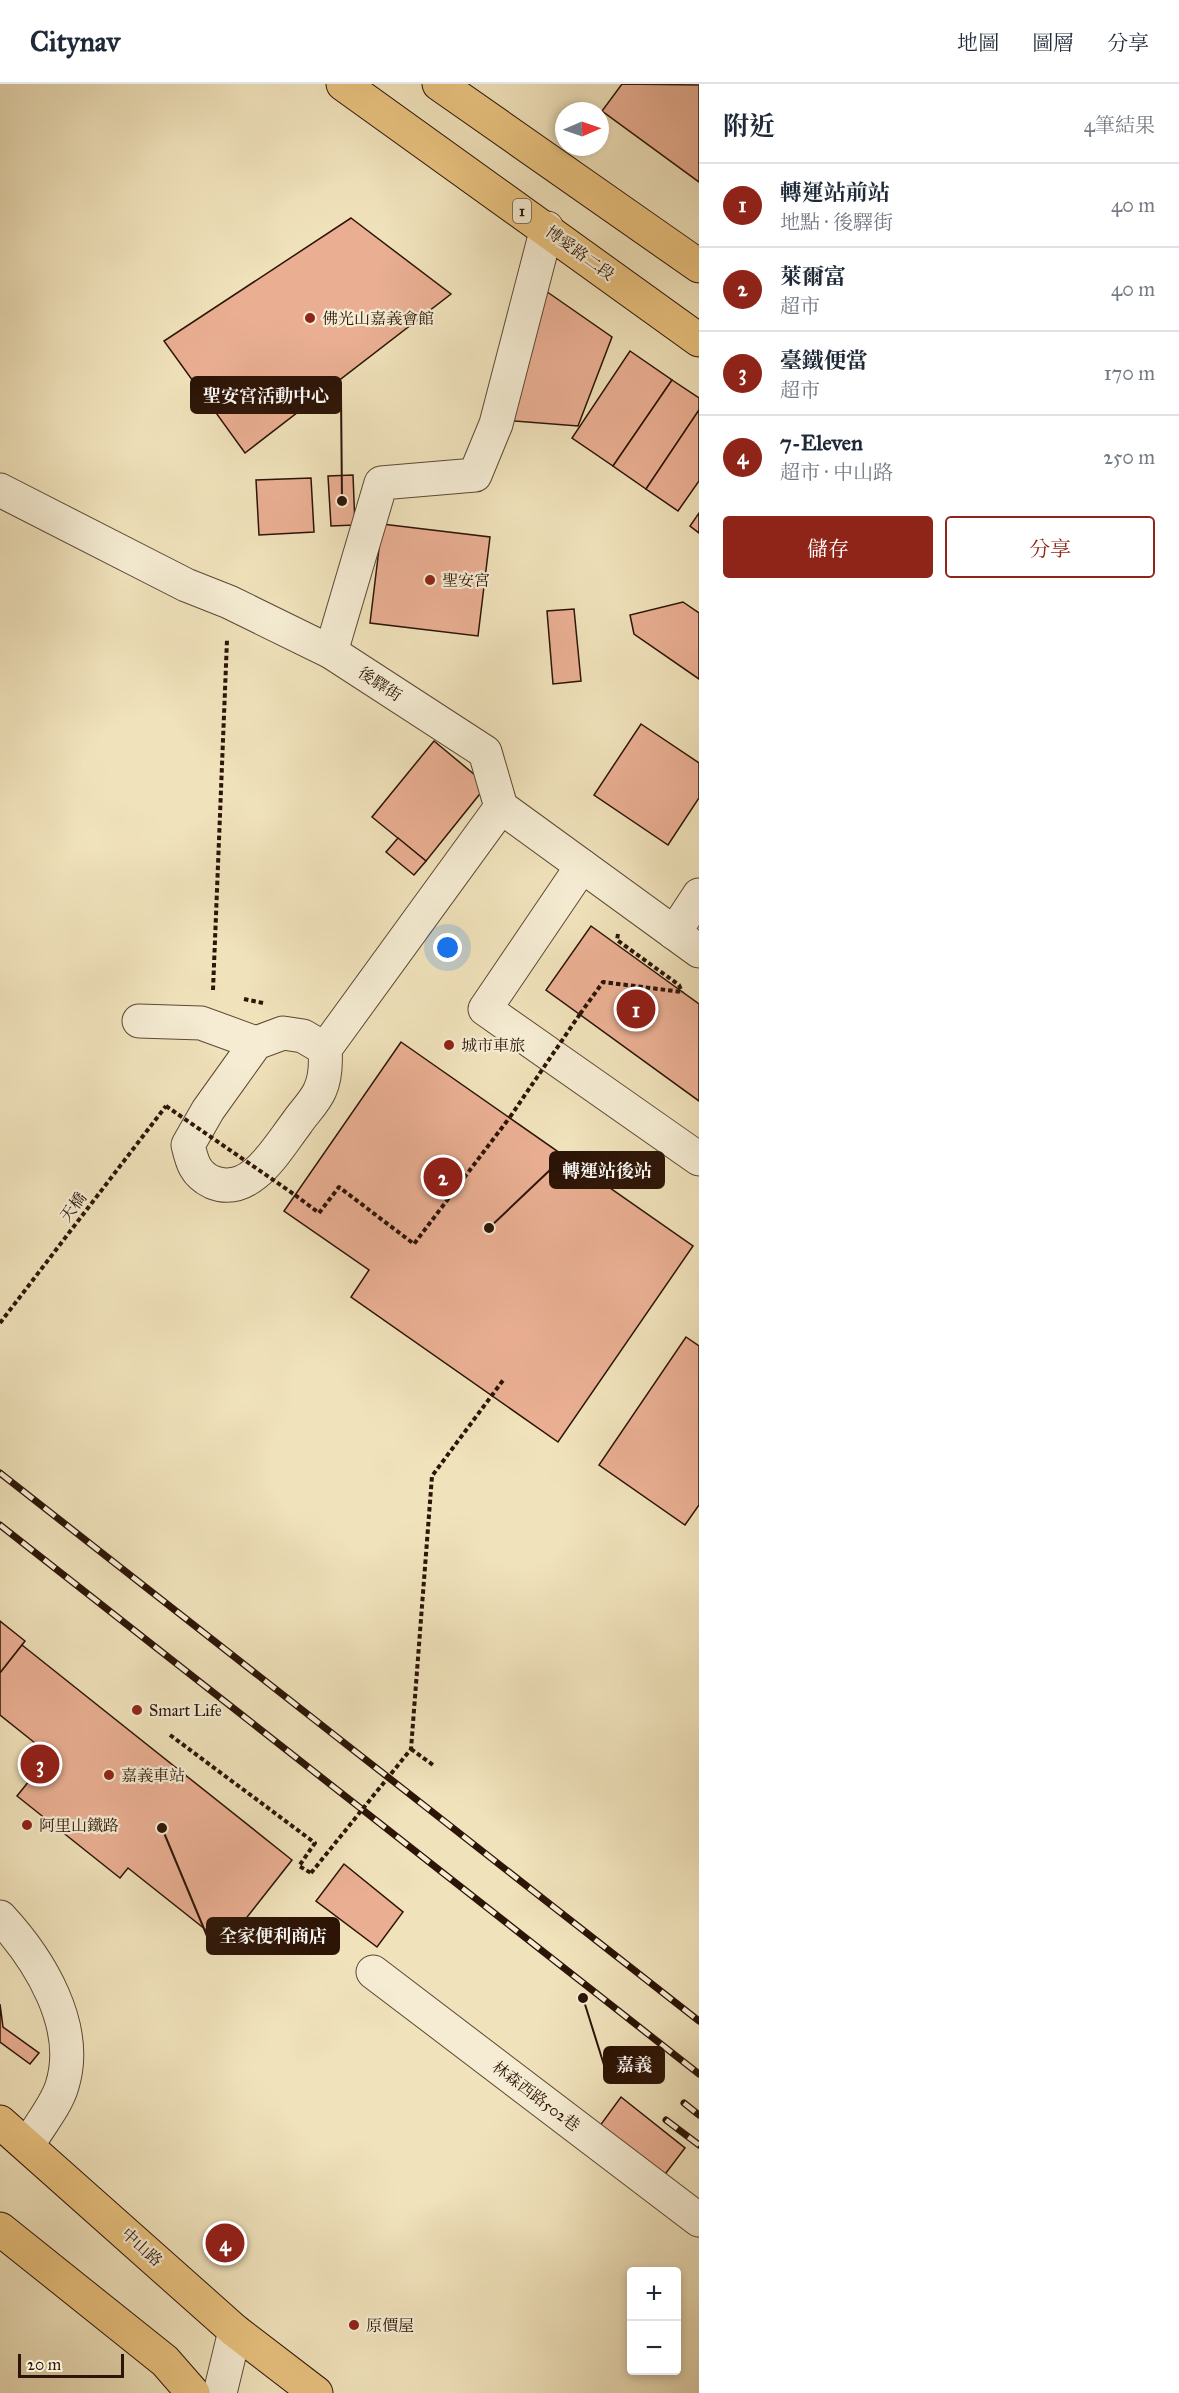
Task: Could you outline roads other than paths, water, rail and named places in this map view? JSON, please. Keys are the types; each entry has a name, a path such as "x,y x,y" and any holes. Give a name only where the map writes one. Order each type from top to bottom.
{"main road":[{"name":"博愛路二段","path":"343,84 699,340"},
{"path":"439,84 699,267"},
{"name":"中山路","path":"0,2122 236,2331 316,2393"},
{"path":"0,2229 165,2361 194,2393"}],"street":[{"path":"331,652 381,483 475,475 496,424 546,228"},
{"name":"後驛街","path":"0,490 186,585 229,602 331,652 485,752 501,807"},
{"path":"325,1049 303,1036 283,1033 256,1043 208,1110 188,1145 194,1168 207,1179 223,1186 241,1185 269,1160 320,1090 326,1067 325,1049 501,807 686,942 699,895"},
{"path":"582,866 485,1009 699,1159"},
{"path":"139,1022 201,1023 256,1043"},
{"path":"0,1917 22,1941 46,1979 58,2009 67,2055 62,2087 28,2145"},
{"name":"林森西路502巷","path":"373,1972 699,2220"},
{"path":"220,2393 236,2331"}],"railway":[{"path":"0,1473 699,2021"},
{"path":"0,1525 699,2074"},
{"path":"684,2103 699,2115"},
{"path":"666,2120 699,2145"}],"place":[{"name":"佛光山嘉義會館","path":"310,318"},
{"name":"聖安宮活動中心","path":"342,501"},
{"name":"聖安宮","path":"430,580"},
{"name":"轉運站前站","path":"636,1009"},
{"name":"城市車旅","path":"449,1045"},
{"name":"萊爾富","path":"443,1177"},
{"name":"轉運站後站","path":"489,1228"},
{"name":"Smart Life","path":"137,1710"},
{"name":"臺鐵便當","path":"40,1764"},
{"name":"嘉義車站","path":"109,1775"},
{"name":"阿里山鐵路","path":"27,1825"},
{"name":"全家便利商店","path":"162,1828"},
{"name":"嘉義","path":"583,1998"},
{"name":"7-Eleven","path":"225,2243"},
{"name":"原價屋","path":"354,2325"}]}
